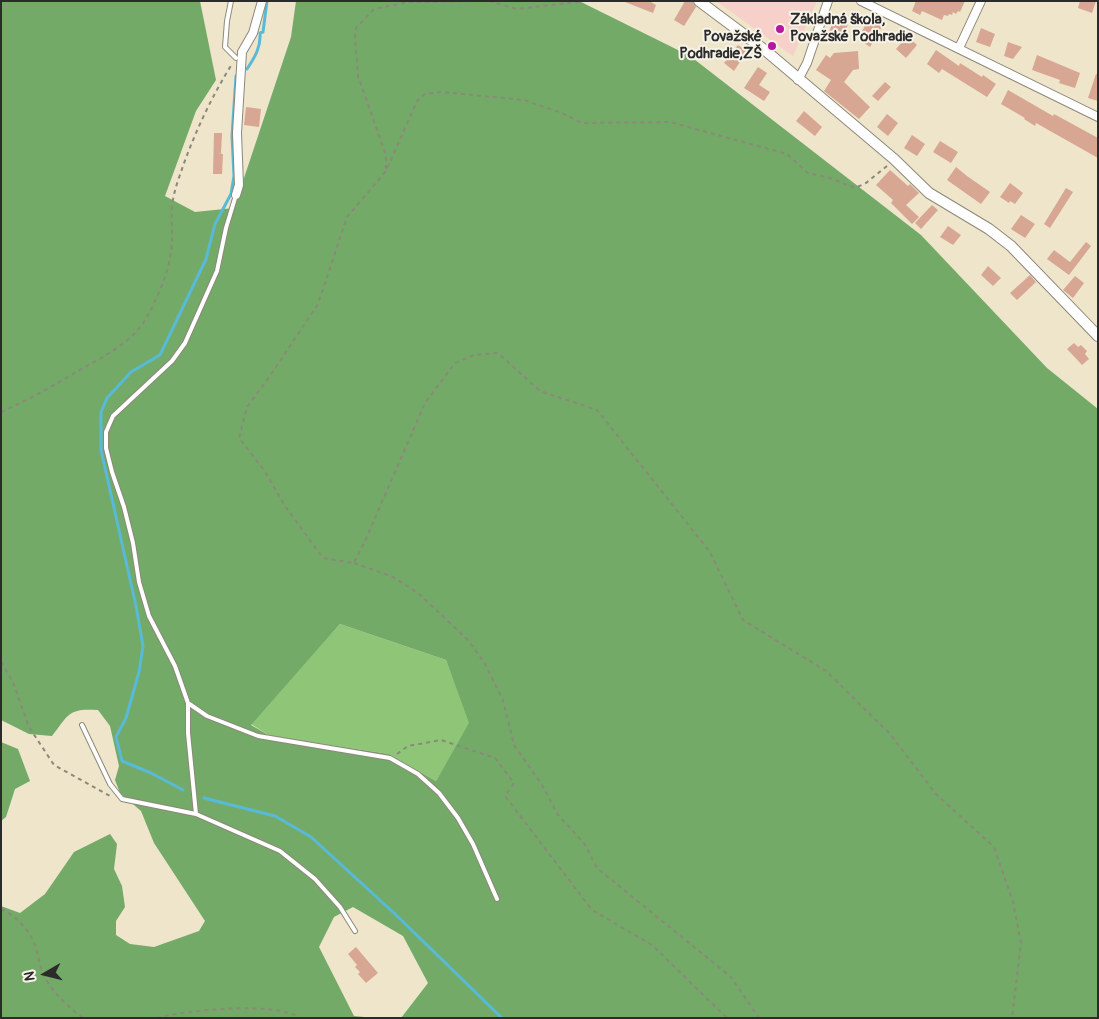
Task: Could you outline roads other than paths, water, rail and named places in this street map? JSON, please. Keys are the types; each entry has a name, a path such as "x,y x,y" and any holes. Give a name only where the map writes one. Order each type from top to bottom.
{"street":[{"path":"236,195 239,184 237,133 242,52 253,33 262,1"},
{"path":"699,1 766,52 894,159 929,193 989,229 1011,246 1098,336"},
{"path":"798,80 807,63 828,1"},
{"path":"862,1 1098,117"},
{"path":"958,48 981,1"}],"lane":[{"path":"231,1 225,47 236,58"},
{"path":"196,814 188,733 188,703 175,666 149,616 139,582 133,543 124,507 106,448 106,432 113,416 172,361 185,343 217,271 226,228 236,195"},
{"path":"188,703 207,716 258,736 390,758 418,774 439,793 458,818 473,844 497,899"},
{"path":"82,725 110,784 122,799 196,814 280,851 315,879 340,907 356,931"}],"waterway":[{"path":"247,69 260,43 260,33 263,32 267,1"},
{"path":"183,790 151,773 122,761 116,737 126,718 139,672 143,646 136,606 101,450 101,412 107,398 131,372 160,355 206,259 215,224 231,194 234,176 232,136 236,76"},
{"path":"204,798 275,816 311,837 394,913 502,1018"}],"place":[{"name":"Základná škola, Považské Podhradie","path":"780,29"},
{"name":"Považské Podhradie,ZŠ","path":"772,46"}]}
